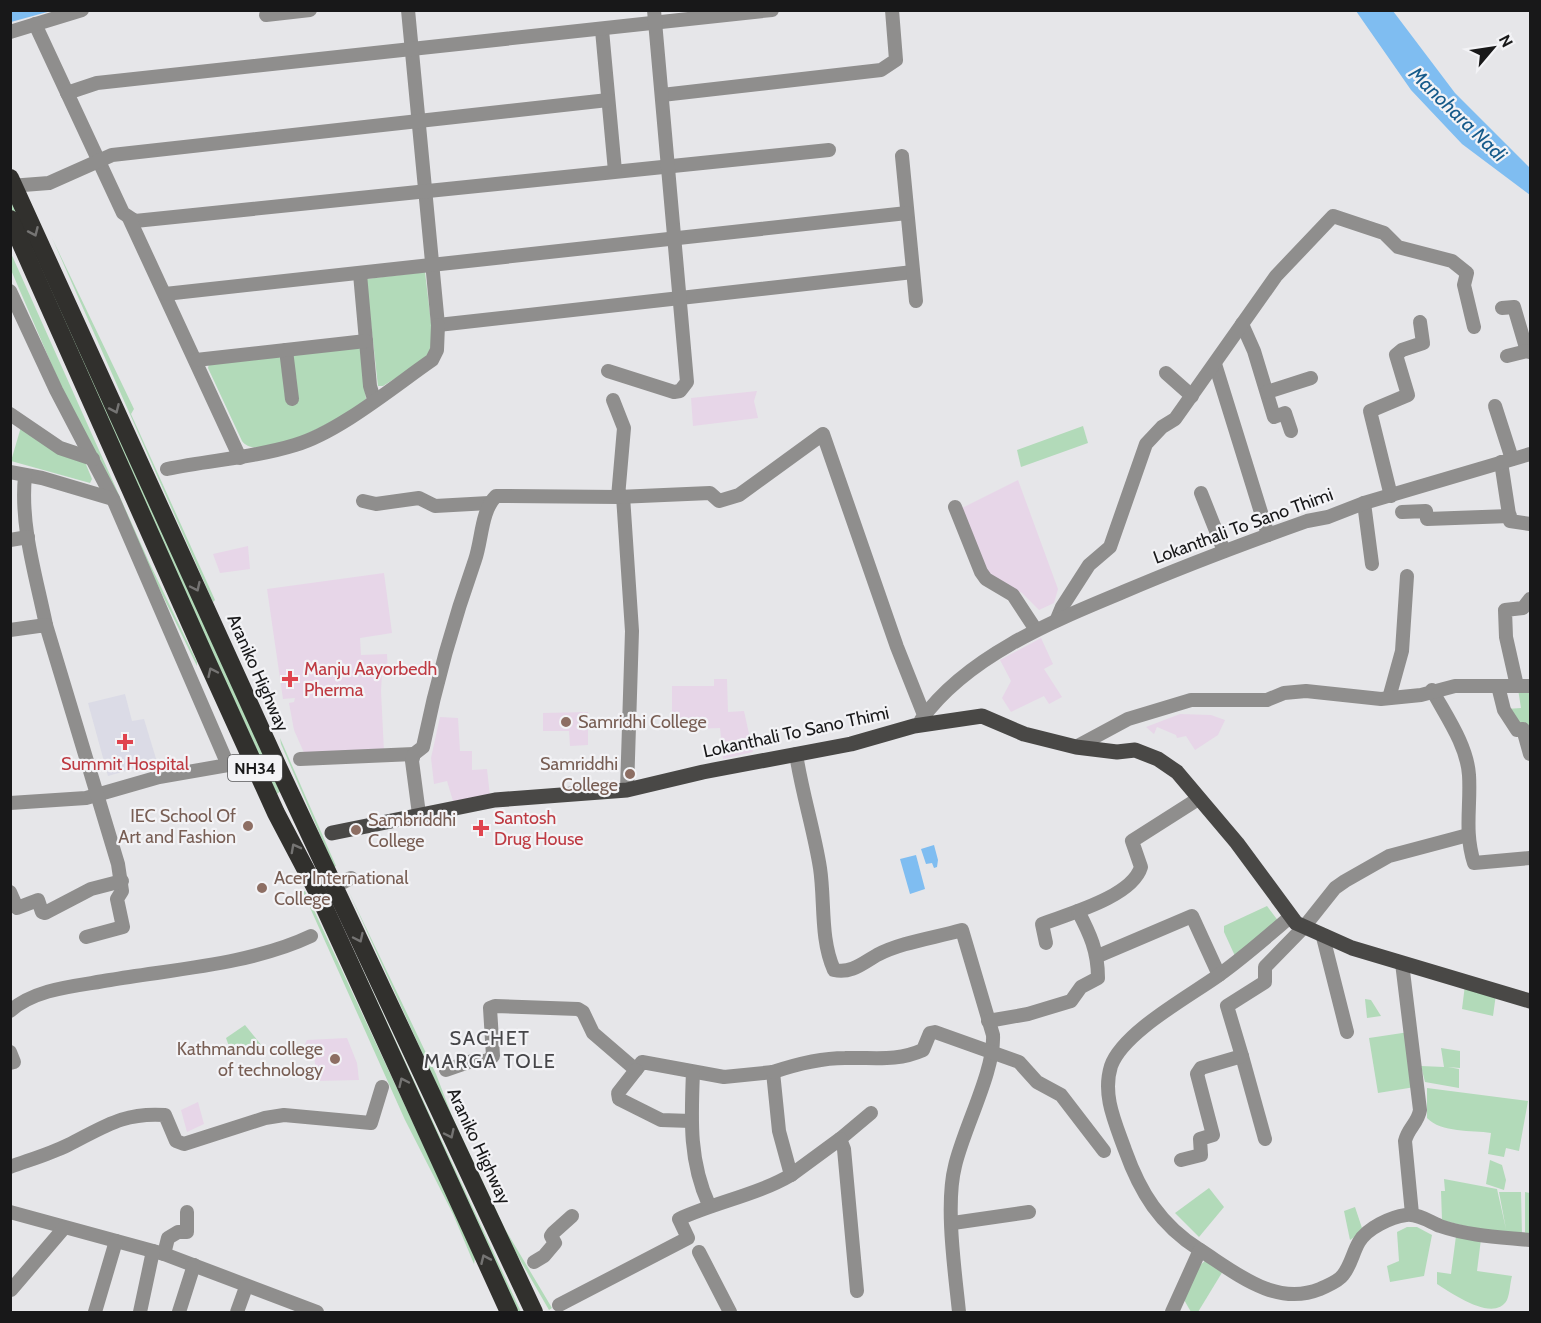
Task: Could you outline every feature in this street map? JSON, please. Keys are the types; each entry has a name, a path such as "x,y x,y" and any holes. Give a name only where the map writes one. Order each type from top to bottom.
{"highway":[{"name":"Araniko Highway","path":"12,183 150,489 509,1312"},
{"name":"Araniko Highway","path":"10,219 276,813 325,888 534,1312"}],"main road":[{"path":"919,721 982,716 1024,734 1076,747 1117,752 1135,750 1158,759 1177,772 1247,856 1290,917 1304,927 1323,936 1402,963 1530,1001"},
{"name":"Lokanthali To Sano Thimi","path":"332,833 495,800 627,790 851,744 919,721"}],"street":[{"path":"10,32 82,10"},
{"path":"266,15 310,10"},
{"path":"167,469 240,458 310,440 435,356 438,325 408,10"},
{"path":"67,93 97,83 532,35 602,30 655,17 772,10"},
{"path":"662,95 881,70 896,60 892,10"},
{"path":"608,371 674,392 686,386 655,17"},
{"path":"35,24 123,213 139,221 829,150"},
{"path":"602,30 615,171"},
{"path":"12,183 49,183 112,155 193,144 419,122 608,100"},
{"path":"902,156 916,301"},
{"path":"165,294 907,213"},
{"path":"1057,619 1062,607 1089,565 1110,547 1146,444 1162,427 1175,419 1276,276 1333,216 1384,232 1398,247 1452,261 1464,268 1467,273 1464,285 1466,300 1474,327"},
{"path":"129,218 240,458"},
{"path":"438,325 913,272"},
{"path":"360,274 370,386 374,399"},
{"path":"10,291 56,390 113,499 228,765 159,777 86,798 10,803"},
{"path":"1502,308 1514,307 1529,351 1507,357"},
{"path":"1391,496 1370,411 1408,395 1396,355 1402,350 1424,343 1420,322"},
{"path":"1242,324 1254,351 1274,417 1285,413 1291,430"},
{"path":"196,360 366,341"},
{"path":"286,350 292,399"},
{"path":"1215,364 1268,535"},
{"path":"1166,373 1192,396"},
{"path":"1267,392 1311,378"},
{"path":"614,400 624,428 621,441 620,496 632,631 627,790"},
{"path":"1495,406 1507,460 1510,516 1513,523 1530,524"},
{"path":"10,414 60,448 93,459"},
{"path":"300,759 414,754 423,747 449,634 475,560 489,503 496,496 710,493 719,501 725,501 739,495 823,434 897,647 919,721"},
{"name":"Lokanthali To Sano Thimi","path":"919,721 982,664 1057,619 1224,551 1307,521 1328,517 1364,503 1530,454"},
{"path":"10,472 42,478 113,499"},
{"path":"25,476 23,496 27,537 46,625 122,881 122,891 117,899 123,927 86,937"},
{"path":"1201,493 1224,551"},
{"path":"363,501 376,504 419,498 435,506 489,503"},
{"path":"1364,503 1372,564"},
{"path":"955,507 981,572 986,579 1013,595 1036,630"},
{"path":"1402,512 1426,511 1427,519 1510,516"},
{"path":"10,540 27,537"},
{"path":"1389,698 1402,651 1407,576"},
{"path":"1076,747 1128,719 1191,700 1267,700 1284,693 1306,691 1389,698 1455,686 1524,686 1506,637 1505,610 1523,608 1530,599"},
{"path":"10,630 46,625"},
{"path":"1498,686 1504,710 1517,730 1523,729 1530,754"},
{"path":"1432,690 1451,724 1467,764 1469,776 1468,836 1474,863 1530,858"},
{"path":"414,754 411,767 419,814"},
{"path":"796,754 802,795 820,868 824,919 834,969 841,972 855,968 897,947 962,930 993,1035 991,1052 954,1168 953,1223 958,1312"},
{"path":"1046,943 1042,924 1102,901 1134,881 1141,867 1132,841 1198,799"},
{"path":"1265,1139 1242,1056 1227,1013 1227,1006 1265,982 1265,969 1304,927 1335,888 1389,856 1468,836"},
{"path":"325,888 351,878"},
{"path":"10,892 17,908 38,900 42,912 45,913 84,892 122,881"},
{"path":"988,1021 1028,1014 1071,1001 1081,987 1098,978 1098,957 1093,940 1078,911"},
{"path":"1098,957 1192,916 1219,975"},
{"path":"1290,917 1219,975 1154,1018 1129,1042 1112,1066 1107,1093 1108,1102 1141,1190 1173,1232 1265,1288 1282,1294 1301,1295 1338,1280 1344,1274 1366,1233 1404,1215 1412,1214 1442,1227 1476,1235 1530,1240"},
{"path":"10,1011 22,1000 74,986 268,953 311,936"},
{"path":"1323,936 1347,1032"},
{"path":"1402,963 1420,1110 1418,1120 1407,1132 1405,1141 1412,1214"},
{"path":"1265,969 1272,986"},
{"path":"446,1070 472,1061 487,1061 493,1056 490,1008 495,1006 578,1009 583,1012 593,1032 636,1070"},
{"path":"691,1121 661,1120 619,1099 618,1093 642,1062 724,1077 773,1072 803,1062 846,1058 886,1060 912,1054 923,1050 930,1032 935,1032 1019,1062 1037,1082 1061,1095 1104,1151"},
{"path":"10,1052 14,1062 10,1063"},
{"path":"1181,1160 1201,1155 1200,1139 1213,1135 1197,1074 1201,1068 1242,1056"},
{"path":"693,1072 691,1121 698,1180 709,1205"},
{"path":"773,1072 779,1131 791,1175"},
{"path":"10,1167 68,1145 106,1123 137,1114 165,1114 176,1141 184,1144 284,1114 371,1123 382,1087"},
{"path":"559,1305 688,1238 679,1219 709,1205 775,1185 840,1139 871,1113"},
{"path":"840,1139 844,1149 857,1291"},
{"path":"10,1212 158,1253 317,1312"},
{"path":"140,1312 158,1253 168,1238 178,1232 187,1232 188,1212"},
{"path":"953,1223 1029,1212"},
{"path":"534,1263 544,1256 555,1243 553,1233 572,1216"},
{"path":"11,1290 64,1228"},
{"path":"95,1312 116,1241"},
{"path":"1172,1312 1200,1250"},
{"path":"699,1252 730,1312"},
{"path":"178,1312 194,1265"},
{"path":"237,1312 246,1287"}],"shaded area":[{"path":"757,391 754,401 758,418 693,426 691,398"},
{"path":"1018,480 1058,589 1054,603 1039,610 1022,593 988,576 960,509"},
{"path":"248,546 250,569 220,573 213,554"},
{"path":"384,573 392,633 360,638 361,655 387,654 388,673 382,674 381,691 384,752 305,755 294,730 289,703 294,702 295,698 283,699 267,589"},
{"path":"1041,638 1053,664 1044,669 1062,697 1049,704 1044,696 1011,712 1002,698 1011,681 1000,660"},
{"path":"714,679 727,679 728,712 744,711 753,752 723,759 720,728 672,730 672,686 714,686"},
{"name":"Summit Hospital","path":"125,694 132,721 144,719 157,762 108,776 88,703"},
{"name":"Samridhi College","path":"588,712 588,745 570,746 569,731 543,731 543,713"},
{"path":"1180,714 1211,715 1225,720 1218,735 1195,750 1186,736 1177,738 1176,735 1157,727 1154,734 1146,727"},
{"path":"440,717 458,718 460,751 472,751 472,770 487,769 490,796 453,801 447,781 434,784 431,758"},
{"name":"Kathmandu college of technology","path":"347,1038 357,1063 359,1080 317,1081 314,1054 302,1050 307,1040"},
{"path":"198,1102 204,1124 187,1132 181,1110"}],"green space":[{"path":"11,201 281,791 277,794 11,212"},
{"path":"52,238 134,409 131,414 215,600 213,602"},
{"path":"10,251 197,666 63,391 11,270"},
{"path":"425,272 434,348 429,357 383,386 378,386 366,279"},
{"path":"357,347 361,350 366,399 323,426 284,443 266,447 251,447 242,441 208,368 209,364 279,357 282,360 295,355"},
{"path":"1083,426 1088,443 1021,467 1017,450"},
{"path":"21,427 85,462 92,479 90,483 11,461"},
{"path":"1518,689 1530,689 1530,725 1517,728 1506,709 1521,708"},
{"path":"280,738 336,866 334,867 281,744"},
{"path":"348,890 436,1074 452,1116 505,1229 552,1308 549,1310 504,1232"},
{"path":"305,891 455,1213 475,1258 474,1264 453,1214 405,1120 303,892"},
{"path":"1267,906 1279,922 1235,956 1224,932 1224,926"},
{"path":"353,949 521,1312 517,1312"},
{"path":"1465,985 1496,994 1493,1016 1462,1009"},
{"path":"1365,999 1371,1000 1381,1016 1367,1018"},
{"path":"245,1025 262,1046 231,1052 226,1038"},
{"path":"1409,1032 1415,1087 1378,1093 1369,1038"},
{"path":"1441,1048 1460,1051 1460,1068 1448,1067 1459,1069 1459,1088 1425,1082 1421,1066 1444,1067"},
{"path":"1427,1088 1528,1101 1519,1151 1506,1148 1504,1157 1488,1154 1491,1133 1448,1129 1433,1123 1427,1118"},
{"path":"1490,1160 1502,1165 1506,1180 1504,1190 1486,1184"},
{"path":"1444,1179 1497,1189 1506,1229 1499,1192 1521,1192 1522,1235 1442,1220 1441,1191 1445,1191"},
{"path":"1209,1188 1224,1207 1199,1237 1175,1213"},
{"path":"1525,1192 1530,1193 1530,1237 1525,1236"},
{"path":"1355,1207 1363,1231 1350,1240 1344,1211"},
{"path":"1407,1227 1417,1227 1432,1235 1424,1276 1390,1282 1387,1266 1399,1261 1397,1232"},
{"path":"1456,1236 1481,1239 1477,1271 1512,1276 1507,1300 1501,1306 1493,1309 1483,1308 1437,1284 1437,1272 1451,1274"},
{"path":"1206,1260 1223,1271 1198,1312 1191,1312 1183,1298 1197,1268"}],"water":[{"path":"11,10 51,10 51,11 11,22"},
{"name":"Manohara Nadi","path":"1356,11 1393,11 1455,93 1530,168 1530,195 1462,144 1411,90"},
{"path":"934,845 938,860 937,867 934,868 932,863 926,864 921,849"},
{"path":"916,855 925,889 910,894 900,859"}],"place":[{"name":"Manju Aayorbedh Pherma","path":"290,679"},
{"name":"Samridhi College","path":"566,722"},
{"name":"Summit Hospital","path":"125,742"},
{"name":"Samriddhi College","path":"630,774"},
{"name":"IEC School Of Art and Fashion","path":"248,826"},
{"name":"Santosh Drug House","path":"481,828"},
{"name":"Sambriddhi College","path":"356,830"},
{"name":"Acer International College","path":"262,888"},
{"name":"Kathmandu college of technology","path":"335,1059"}],"district":[{"name":"SACHET MARGA TOLE","path":"490,1050"}]}
